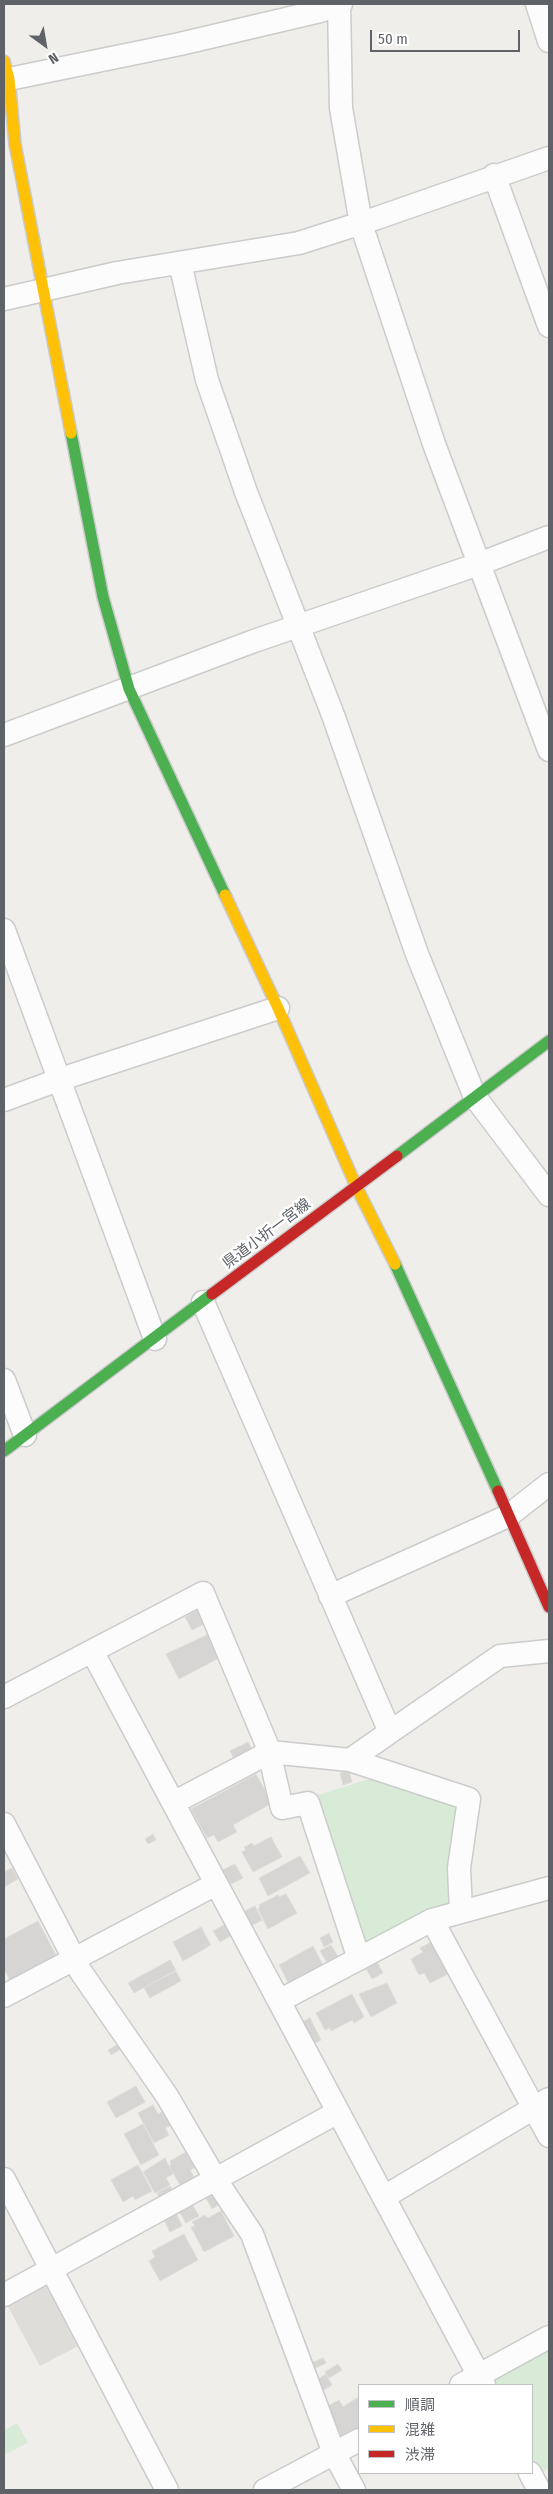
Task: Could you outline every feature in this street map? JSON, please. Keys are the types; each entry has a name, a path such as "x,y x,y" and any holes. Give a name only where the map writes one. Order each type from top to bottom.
{"street":[{"path":"549,750 479,564 400,344 361,224 341,108 340,4 320,12 180,44 6,70 15,144 45,289 103,597 130,689 278,1008 356,1186 414,1304 549,1607"},
{"path":"537,4 549,41"},
{"path":"4,299 117,273 299,243 361,224 494,175 549,158"},
{"path":"494,175 549,326"},
{"path":"180,263 207,380 246,492 333,715 417,954 475,1097 549,1195"},
{"path":"4,736 298,625 479,564 549,537"},
{"path":"4,930 155,1338"},
{"path":"4,1100 58,1080 278,1008"},
{"name":"県道小折一宮線","path":"4,1451 549,1041"},
{"path":"203,1302 390,1732"},
{"path":"4,1380 25,1435"},
{"path":"330,1596 508,1516 549,1484"},
{"path":"4,1697 203,1593 269,1752 282,1808 308,1803 359,1959"},
{"path":"92,1651 384,2197 474,2382 549,2337"},
{"path":"350,1760 500,1656 549,1651"},
{"path":"173,1803 269,1752 350,1760 469,1799 460,1859 461,1912"},
{"path":"4,1824 74,1958 167,2096 216,2180 252,2234 334,2453 354,2490"},
{"path":"4,1996 216,1884"},
{"path":"279,2002 432,1920 549,1888"},
{"path":"432,1920 542,2104 549,2136"},
{"path":"384,2197 542,2104"},
{"path":"4,2295 338,2112"},
{"path":"4,2179 167,2490"},
{"path":"265,2490 358,2441"},
{"path":"531,2474 540,2490"}],"shaded area":[{"path":"42,2282 49,2285 80,2345 40,2366 5,2301"}],"green space":[{"path":"373,1778 457,1804 454,1896 448,1906 360,1950 311,1797"},
{"path":"549,2346 549,2468 539,2474 533,2462 533,2384 492,2384 494,2376"},
{"path":"17,2423 28,2443 4,2455 4,2430"}],"building":[{"path":"201,1608 208,1622 192,1630 185,1617"},
{"path":"207,1635 219,1658 179,1679 166,1654"},
{"path":"248,1742 254,1753 236,1763 230,1751"},
{"path":"349,1771 352,1782 343,1785 340,1773"},
{"path":"256,1774 272,1803 233,1825 237,1832 218,1842 214,1835 207,1838 191,1809"},
{"path":"153,1834 156,1840 148,1844 145,1839"},
{"path":"271,1837 282,1857 253,1872 242,1852 246,1850 244,1847 252,1843 254,1846"},
{"path":"300,1856 310,1873 268,1896 259,1878"},
{"path":"235,1864 243,1878 229,1885 221,1871"},
{"path":"12,1868 18,1879 4,1887 4,1872"},
{"path":"286,1894 297,1913 268,1929 258,1909 259,1905 278,1895 279,1897"},
{"path":"255,1906 262,1920 249,1927 241,1913"},
{"path":"38,1921 56,1955 10,1980 4,1969 4,1939"},
{"path":"226,1924 232,1935 220,1942 213,1931"},
{"path":"201,1927 211,1945 183,1961 173,1942"},
{"path":"329,1933 333,1942 324,1947 320,1938"},
{"path":"435,1940 450,1973 430,1983 424,1973 419,1975 411,1959 423,1952 420,1948"},
{"path":"331,1945 339,1958 328,1964 320,1951"},
{"path":"313,1946 324,1967 290,1986 279,1965"},
{"path":"375,1958 383,1973 372,1979 364,1965"},
{"path":"170,1960 176,1970 134,1993 128,1983"},
{"path":"176,1971 181,1981 150,1998 144,1988"},
{"path":"387,1983 397,2003 371,2017 359,1994"},
{"path":"352,1994 364,2017 354,2023 352,2020 331,2031 330,2028 325,2030 316,2013"},
{"path":"310,2018 321,2040 312,2045 300,2023"},
{"path":"118,2044 121,2049 111,2055 108,2050"},
{"path":"136,2086 145,2102 116,2118 107,2102"},
{"path":"153,2105 158,2114 165,2110 173,2124 165,2128 169,2135 154,2143 138,2113"},
{"path":"143,2124 159,2155 141,2165 124,2134"},
{"path":"190,2150 198,2166 190,2170 194,2177 180,2185 169,2166 171,2165 170,2161"},
{"path":"165,2158 173,2174 166,2178 170,2185 155,2193 143,2172"},
{"path":"138,2165 152,2191 135,2200 133,2196 123,2202 111,2180"},
{"path":"170,2186 175,2195 161,2201 157,2193"},
{"path":"213,2195 218,2205 212,2209 206,2198"},
{"path":"192,2204 199,2216 186,2223 179,2211"},
{"path":"221,2211 234,2236 204,2252 191,2227 195,2226 192,2222 205,2215 208,2218"},
{"path":"176,2213 182,2226 170,2232 164,2220"},
{"path":"184,2234 198,2260 160,2281 149,2261 155,2257 152,2251"},
{"path":"323,2358 326,2363 312,2370 309,2364"},
{"path":"338,2364 342,2370 329,2378 325,2372"},
{"path":"326,2374 332,2385 319,2393 313,2382"},
{"path":"357,2398 358,2400 358,2431 343,2439 325,2408 339,2400 343,2407"}],"traffic: fast":[{"path":"71,433 103,597 129,689 225,895"},
{"path":"397,1156 549,1041"},
{"path":"395,1264 498,1491"},
{"path":"4,1451 212,1294"}],"traffic: slow":[{"path":"4,61 9,79 15,144 71,433"},
{"path":"225,895 278,1008 356,1186 395,1264"}],"traffic: jam":[{"path":"212,1294 397,1156"},
{"path":"498,1491 549,1607"}]}
